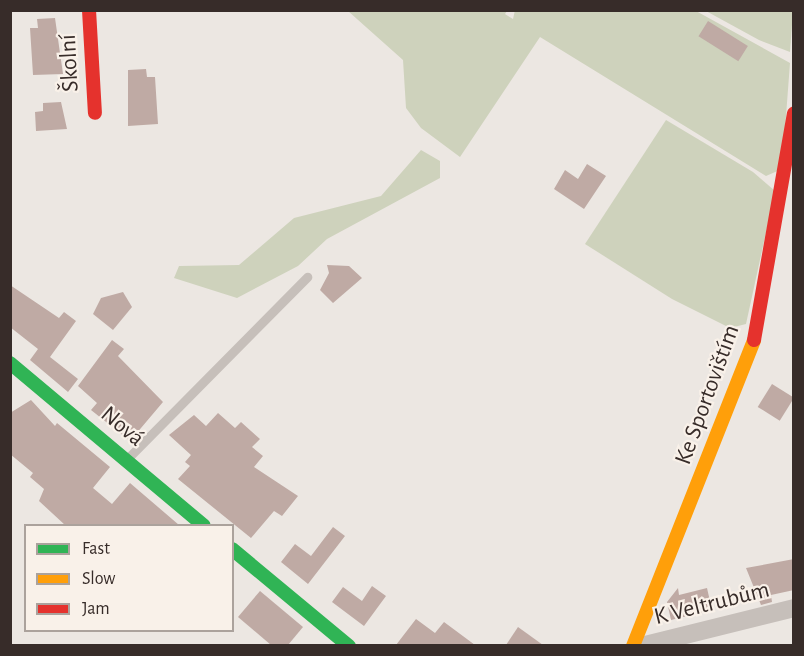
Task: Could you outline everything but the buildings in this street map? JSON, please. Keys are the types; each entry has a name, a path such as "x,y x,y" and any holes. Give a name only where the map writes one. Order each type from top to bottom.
{"street":[{"name":"Školní","path":"89,10 95,113"},
{"name":"Ke Sportovištím","path":"633,645 745,372 757,329 794,113"},
{"name":"Nová","path":"10,363 203,524"},
{"path":"234,551 349,645"},
{"name":"K Veltrubům","path":"641,645 692,639 794,608"}],"lane":[{"path":"126,460 307,277"}],"green space":[{"path":"515,10 696,11 790,63 782,169 766,176 540,37 460,157 421,128 406,108 403,60 348,11 507,11 505,14 513,19"},
{"path":"706,11 793,11 790,52 759,40"},
{"path":"666,120 753,172 775,191 746,324 730,328 672,299 585,244"},
{"path":"421,150 440,161 440,178 327,239 298,266 237,298 174,278 179,266 239,265 294,218 381,196"}],"traffic: fast":[{"path":"10,363 202,524"},
{"path":"234,551 349,646"}],"traffic: slow":[{"path":"633,646 754,340"}],"traffic: jam":[{"path":"89,10 95,113"},
{"path":"754,340 794,113"}]}
